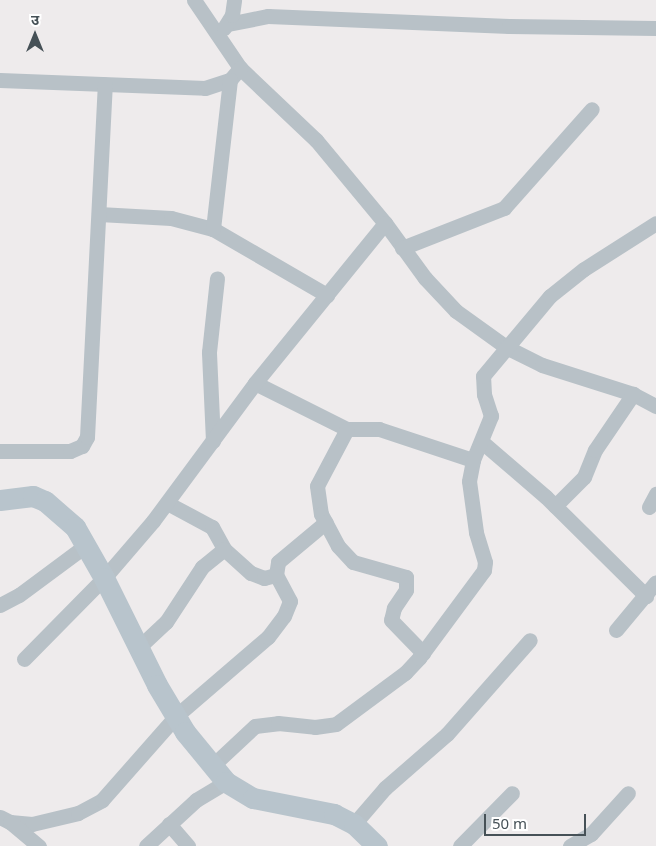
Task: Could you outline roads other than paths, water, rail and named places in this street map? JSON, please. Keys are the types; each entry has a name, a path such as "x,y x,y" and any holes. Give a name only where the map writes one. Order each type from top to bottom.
{"street":[{"path":"194,0 224,29 235,74 213,229"},
{"path":"224,29 234,0"},
{"path":"224,29 268,16 509,26 656,28"},
{"path":"0,80 205,88 235,74"},
{"path":"235,74 316,140 385,223 439,295 506,347 542,365 633,394 656,406"},
{"path":"0,452 70,451 85,443 105,84"},
{"path":"402,248 504,208 592,109"},
{"path":"99,214 150,215 213,229 327,295"},
{"path":"24,659 104,578 167,503 255,383 385,223"},
{"path":"146,846 209,790 255,726 278,723 330,727 405,673 423,653 484,570 485,562 476,532 469,481 473,460 482,442 491,416 484,394 483,376 550,296 584,270 654,226"},
{"path":"213,441 209,352 217,278"},
{"path":"255,383 346,428 379,429 473,460"},
{"path":"555,506 584,477 595,450 633,394"},
{"path":"346,428 317,486 326,522 338,546 353,562 406,577 406,590 394,608 391,620 423,653"},
{"path":"482,442 555,506 646,596"},
{"path":"0,500 33,496 45,501 74,526 104,578 138,648 176,716 219,775 253,798 321,809 354,824 377,846"},
{"path":"167,503 212,526 224,549 233,560 257,576 276,575"},
{"path":"5,820 32,824 56,820 93,807 112,790 176,716 238,664 278,625 290,601 276,575 278,562 326,522"},
{"path":"0,605 19,595 85,546"},
{"path":"138,648 166,622 202,567 224,549"},
{"path":"616,630 656,582"},
{"path":"354,824 385,788 447,734 530,640"},
{"path":"570,846 591,834 628,792"},
{"path":"460,846 512,793"},
{"path":"5,820 31,844"},
{"path":"169,824 188,846"}]}
